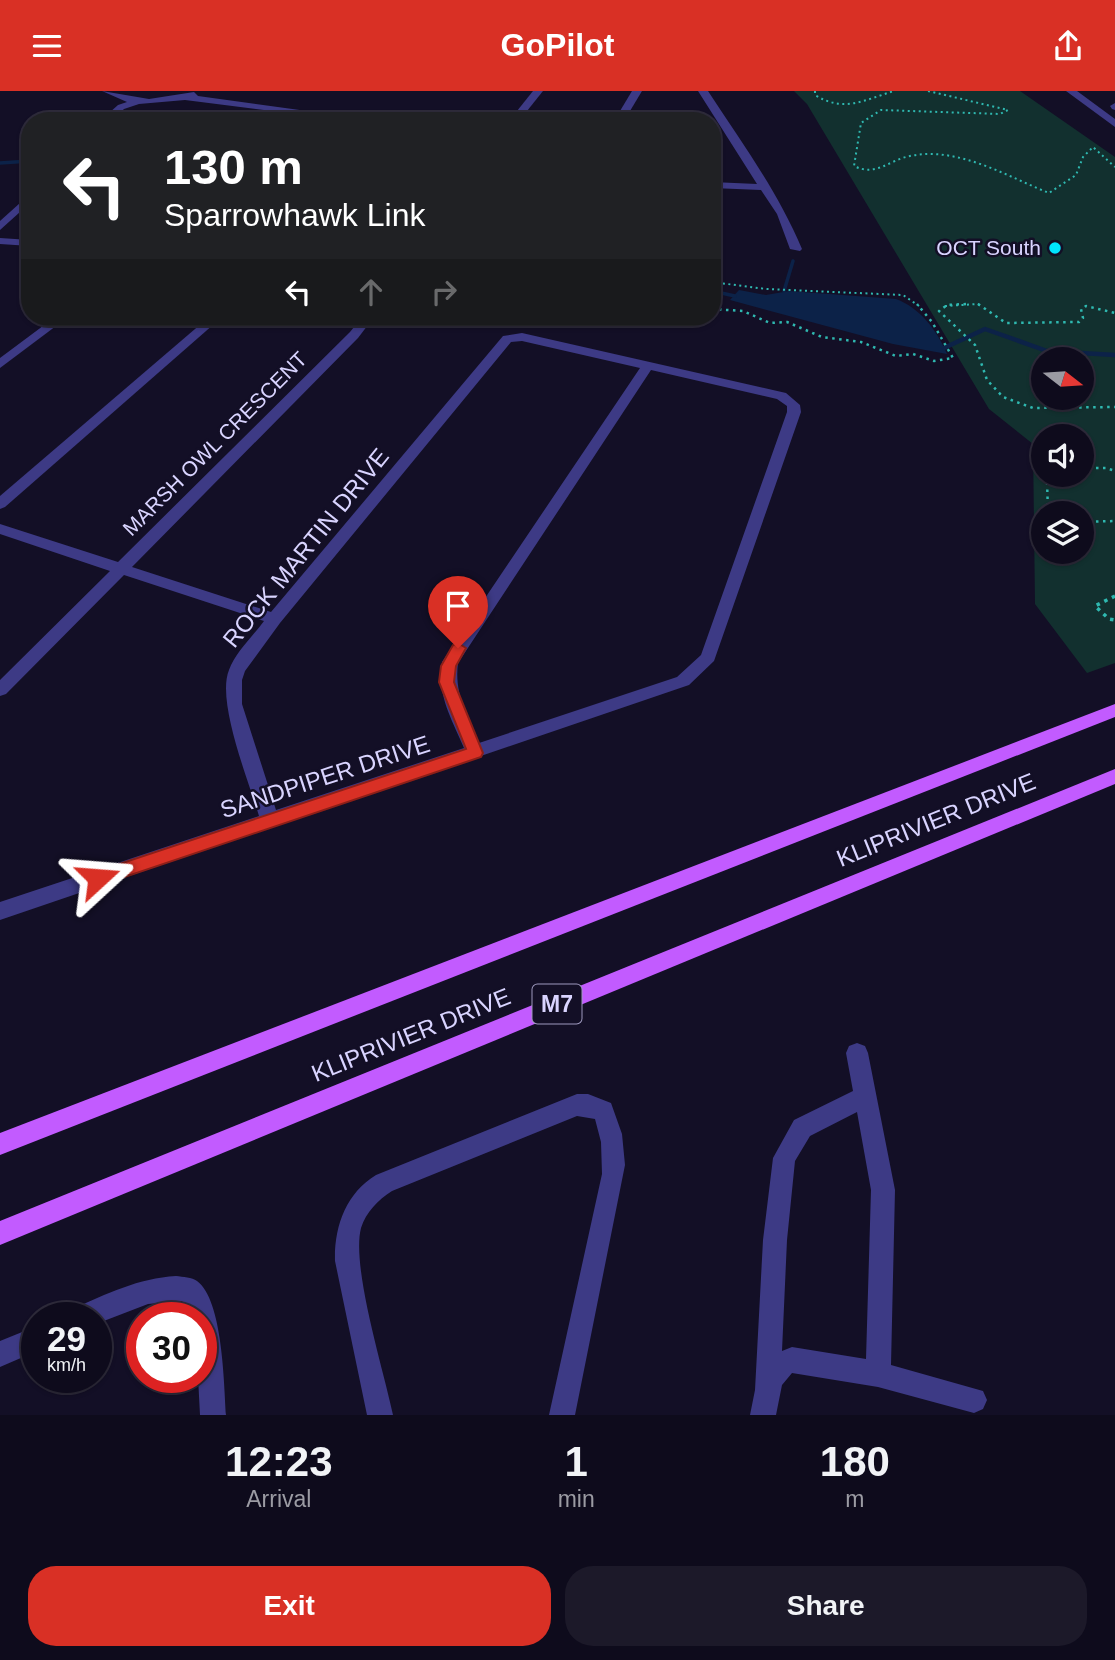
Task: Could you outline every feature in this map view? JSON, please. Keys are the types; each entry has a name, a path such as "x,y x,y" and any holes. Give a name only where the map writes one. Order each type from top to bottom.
{"main road":[{"name":"KLIPRIVIER DRIVE","path":"0,1144 1115,710"},
{"name":"KLIPRIVIER DRIVE","path":"0,1233 1115,776"}],"street":[{"path":"107,91 121,98 139,101"},
{"path":"115,112 139,101 184,97 206,91 213,97 228,101"},
{"path":"521,112 538,91"},
{"path":"624,112 637,91"},
{"path":"703,91 717,112"},
{"path":"1071,91 1115,124"},
{"path":"184,97 262,102 321,112"},
{"path":"111,112 121,98"},
{"path":"721,118 782,214 796,249"},
{"path":"721,185 766,187"},
{"path":"0,227 21,206"},
{"path":"0,241 21,242"},
{"path":"0,364 50,326"},
{"path":"0,503 206,326"},
{"name":"MARSH OWL CRESCENT","path":"0,690 361,326"},
{"name":"ROCK MARTIN DRIVE","path":"270,821 233,692 240,663 274,618 503,343 513,337 646,366"},
{"path":"475,753 449,692 447,674 450,662 646,366"},
{"name":"SANDPIPER DRIVE","path":"0,911 682,681 702,666 723,618 794,412 793,405 781,396 646,366"},
{"path":"0,529 274,618"},
{"path":"857,1053 883,1191 878,1374"},
{"path":"766,1403 775,1240 784,1158 799,1131 808,1123 865,1097"},
{"path":"380,1415 349,1270 346,1243 349,1228 369,1192 384,1183 577,1105 588,1105 603,1111 610,1126 614,1139 613,1174 562,1415"},
{"path":"112,1305 154,1291 173,1288 189,1290 199,1303 204,1323 213,1415"},
{"path":"0,1354 21,1345"},
{"path":"766,1403 775,1373 786,1361 878,1374 974,1400"}],"path":[{"path":"815,91 815,95 829,104 844,106 894,91"},
{"path":"928,91 1008,110 1000,114 881,110 861,123 856,136 854,166 862,170 877,170 910,156 958,156 1049,193 1078,171 1080,159 1093,147 1115,167"},
{"path":"721,283 766,289 792,288 903,295 917,303 932,322 953,358 934,361 914,354 895,356 861,342 822,337 787,322 770,323 743,311 721,310"},
{"path":"1115,313 1086,306 1081,309 1083,318 1079,322 1019,324 997,319 978,304 947,305 939,311 948,324 976,346 980,366 990,386 1019,404 1048,410 1115,407"},
{"path":"1094,468 1115,471"},
{"path":"1094,522 1115,521"},
{"path":"1115,596 1095,606 1109,619 1115,620"}],"green space":[{"path":"794,91 1020,91 1115,157 1115,663 1087,673 1035,604 1034,564 1094,564 1094,501 1034,501 1034,487 1094,487 1094,424 1031,424 1031,442 989,409 807,104"}],"water":[{"path":"739,290 766,295 789,291 896,299 913,308 927,321 947,354 893,344 730,300"}],"waterway":[{"path":"0,163 21,162"},
{"path":"784,291 793,261"},
{"path":"721,293 735,296"},
{"path":"944,348 985,329 1047,351 1115,355"}],"place":[{"name":"OCT South","path":"1055,248"}],"route":[{"path":"98,878 475,753 447,682 448,666 458,648"}]}
